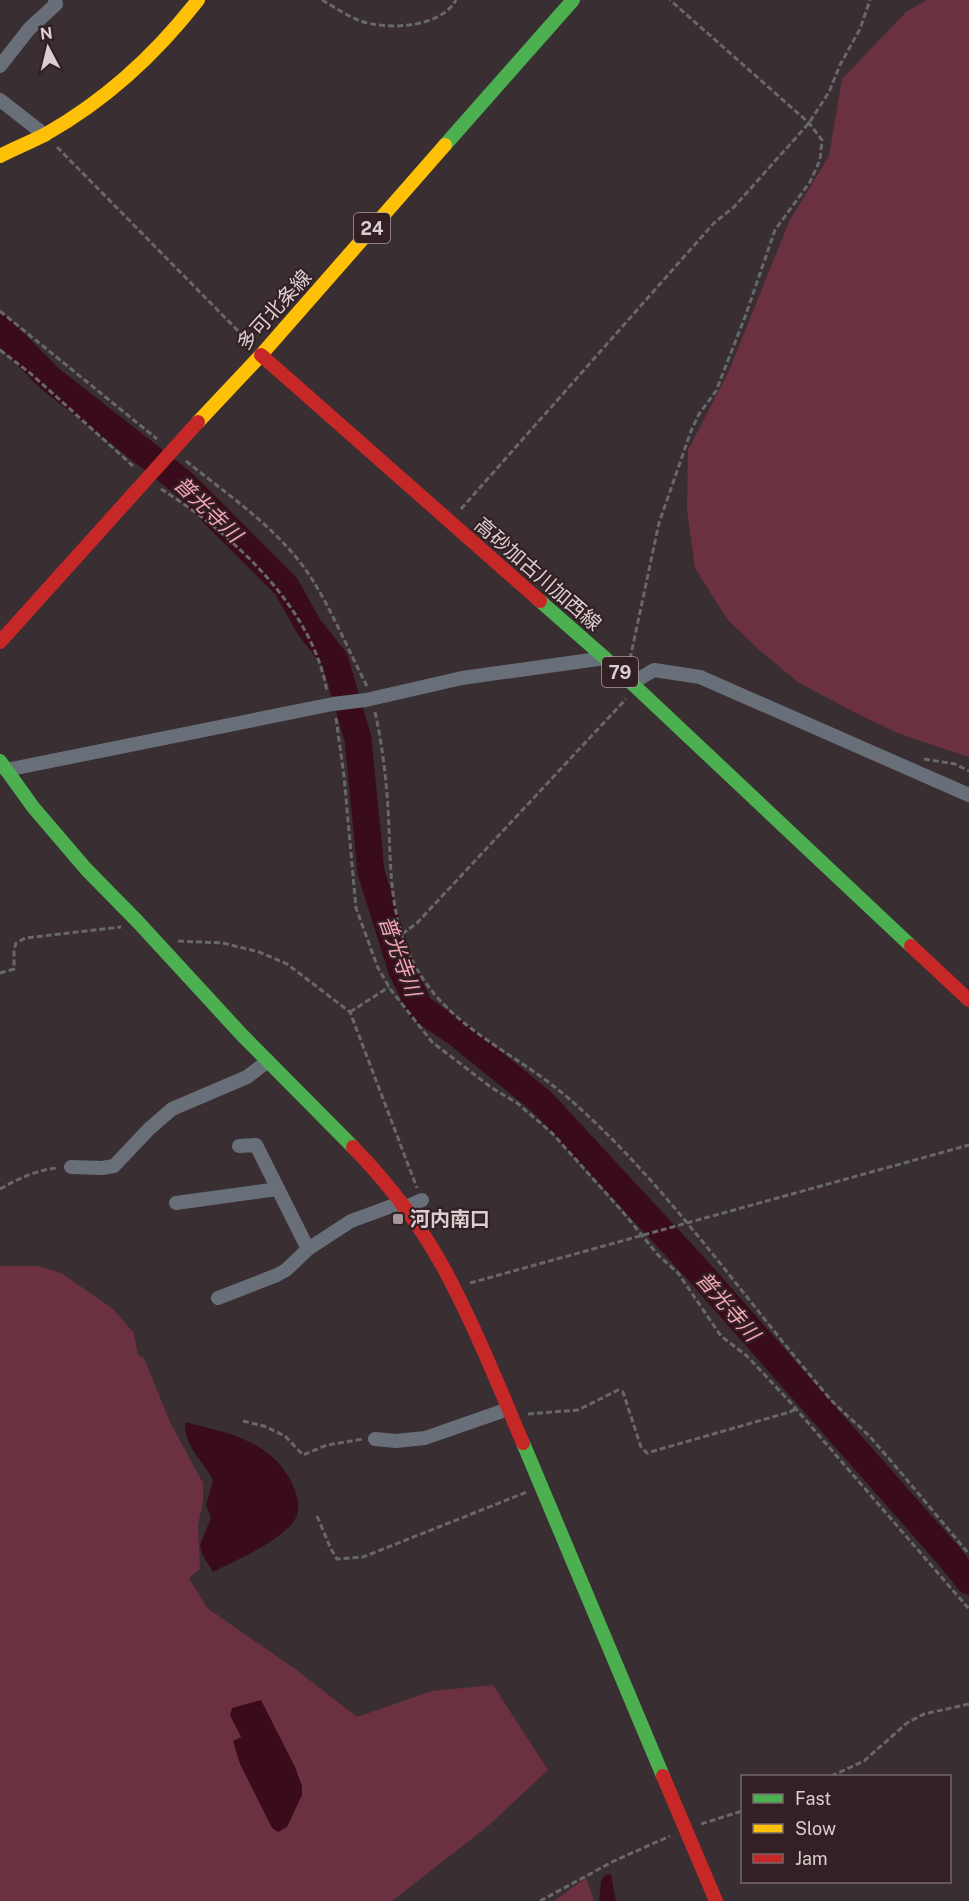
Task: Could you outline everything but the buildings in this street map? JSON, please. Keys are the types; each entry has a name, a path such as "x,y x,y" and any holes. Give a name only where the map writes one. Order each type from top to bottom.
{"main road":[{"path":"0,156 45,135 97,101 138,69 198,0"},
{"name":"多可北条線","path":"0,642 170,451 261,355 573,0"},
{"name":"高砂加古川加西線","path":"261,355 605,658 969,1000"},
{"path":"3,765 33,807 86,869 379,1174 420,1232 454,1287 716,1901"}],"street":[{"path":"0,66 29,29 56,4 55,0"},
{"path":"0,100 45,135"},
{"path":"3,765 369,699 462,678 605,658"},
{"path":"634,685 654,670 700,677 969,795"},
{"path":"71,1167 114,1166 149,1129 172,1110 247,1077 268,1061"},
{"path":"239,1146 256,1145 308,1249"},
{"path":"176,1203 278,1189"},
{"path":"218,1298 286,1270 308,1249 351,1221 422,1200"},
{"path":"375,1439 396,1441 425,1438 510,1414"}],"path":[{"path":"322,0 358,20 374,25 392,26 430,21 441,16 456,0"},
{"path":"621,673 630,660 658,523 691,431 699,414 716,391 745,318 775,230 810,183 820,160 822,140 809,123 670,0"},
{"path":"449,522 714,223 734,207 809,123 829,92 840,65 860,29 870,0"},
{"path":"45,135 261,355"},
{"path":"0,311 170,451 258,519 292,553 310,576 331,614 369,699 378,727 388,808 389,864 394,910 408,953 428,986 457,1018 479,1036 577,1104 625,1153 687,1224 828,1397 870,1437 969,1554"},
{"path":"0,350 30,373 148,476 195,510 245,554 293,612 311,642 333,704 340,742 356,908 378,968 389,987 432,1042 492,1088 517,1103 552,1133 644,1236 658,1255 678,1273 721,1336 747,1356 795,1408 969,1609"},
{"path":"402,934 417,923 634,685"},
{"path":"898,764 906,758 929,759 955,764 969,771"},
{"path":"0,973 14,969 16,943 25,938 117,929 138,921"},
{"path":"159,945 166,941 193,940 222,943 259,952 287,964 350,1011 422,1200"},
{"path":"350,1011 389,987"},
{"path":"454,1287 969,1145"},
{"path":"0,1189 43,1169 71,1167"},
{"path":"510,1414 578,1410 618,1390 623,1392 642,1447 647,1453 790,1412 795,1408"},
{"path":"243,1421 264,1426 285,1436 303,1455 327,1444 375,1439"},
{"path":"317,1516 337,1558 363,1557 540,1488"},
{"path":"833,1775 864,1761 907,1723 924,1714 969,1704"},
{"path":"540,1901 614,1861 685,1829 741,1811"}],"shaded area":[{"path":"927,0 969,0 969,757 900,734 862,716 799,683 758,649 727,619 695,568 687,510 688,450 728,373 789,222 829,156 842,79 906,12"},
{"path":"0,1266 38,1266 61,1273 112,1308 134,1333 138,1355 144,1358 171,1424 203,1483 203,1502 198,1525 200,1569 189,1578 207,1608 298,1671 357,1717 432,1691 493,1685 548,1770 488,1826 392,1901 0,1901"},
{"path":"185,1422 236,1436 265,1451 278,1462 288,1476 297,1498 297,1516 289,1527 262,1547 213,1572 202,1554 200,1545 211,1518 206,1505 213,1480 191,1446"},
{"path":"261,1700 295,1767 302,1786 302,1795 287,1827 278,1832 272,1828 240,1764 233,1741 241,1737 230,1715 232,1708"},
{"path":"611,1874 616,1901 599,1901 601,1881 605,1875"},
{"path":"586,1878 594,1901 554,1901"}],"waterway":[{"name":"普光寺川","path":"0,328 49,378 183,483 286,586 309,627 335,660 358,739 371,872 401,968 420,1008 458,1034 542,1102 700,1273 969,1581"}],"traffic: fast":[{"path":"445,145 573,0"},
{"path":"540,601 605,658 911,946"},
{"path":"0,761 33,807 86,869 242,1035 353,1147"},
{"path":"523,1443 663,1776"}],"traffic: slow":[{"path":"0,156 68,121 109,91 165,39 198,0"},
{"path":"198,422 261,355 445,145"}],"traffic: jam":[{"path":"261,355 540,601"},
{"path":"0,642 198,422"},
{"path":"911,946 969,1000"},
{"path":"353,1147 409,1214 444,1269 473,1326 523,1443"},
{"path":"663,1776 716,1901"}],"place":[{"name":"河内南口","path":"398,1219"}]}
